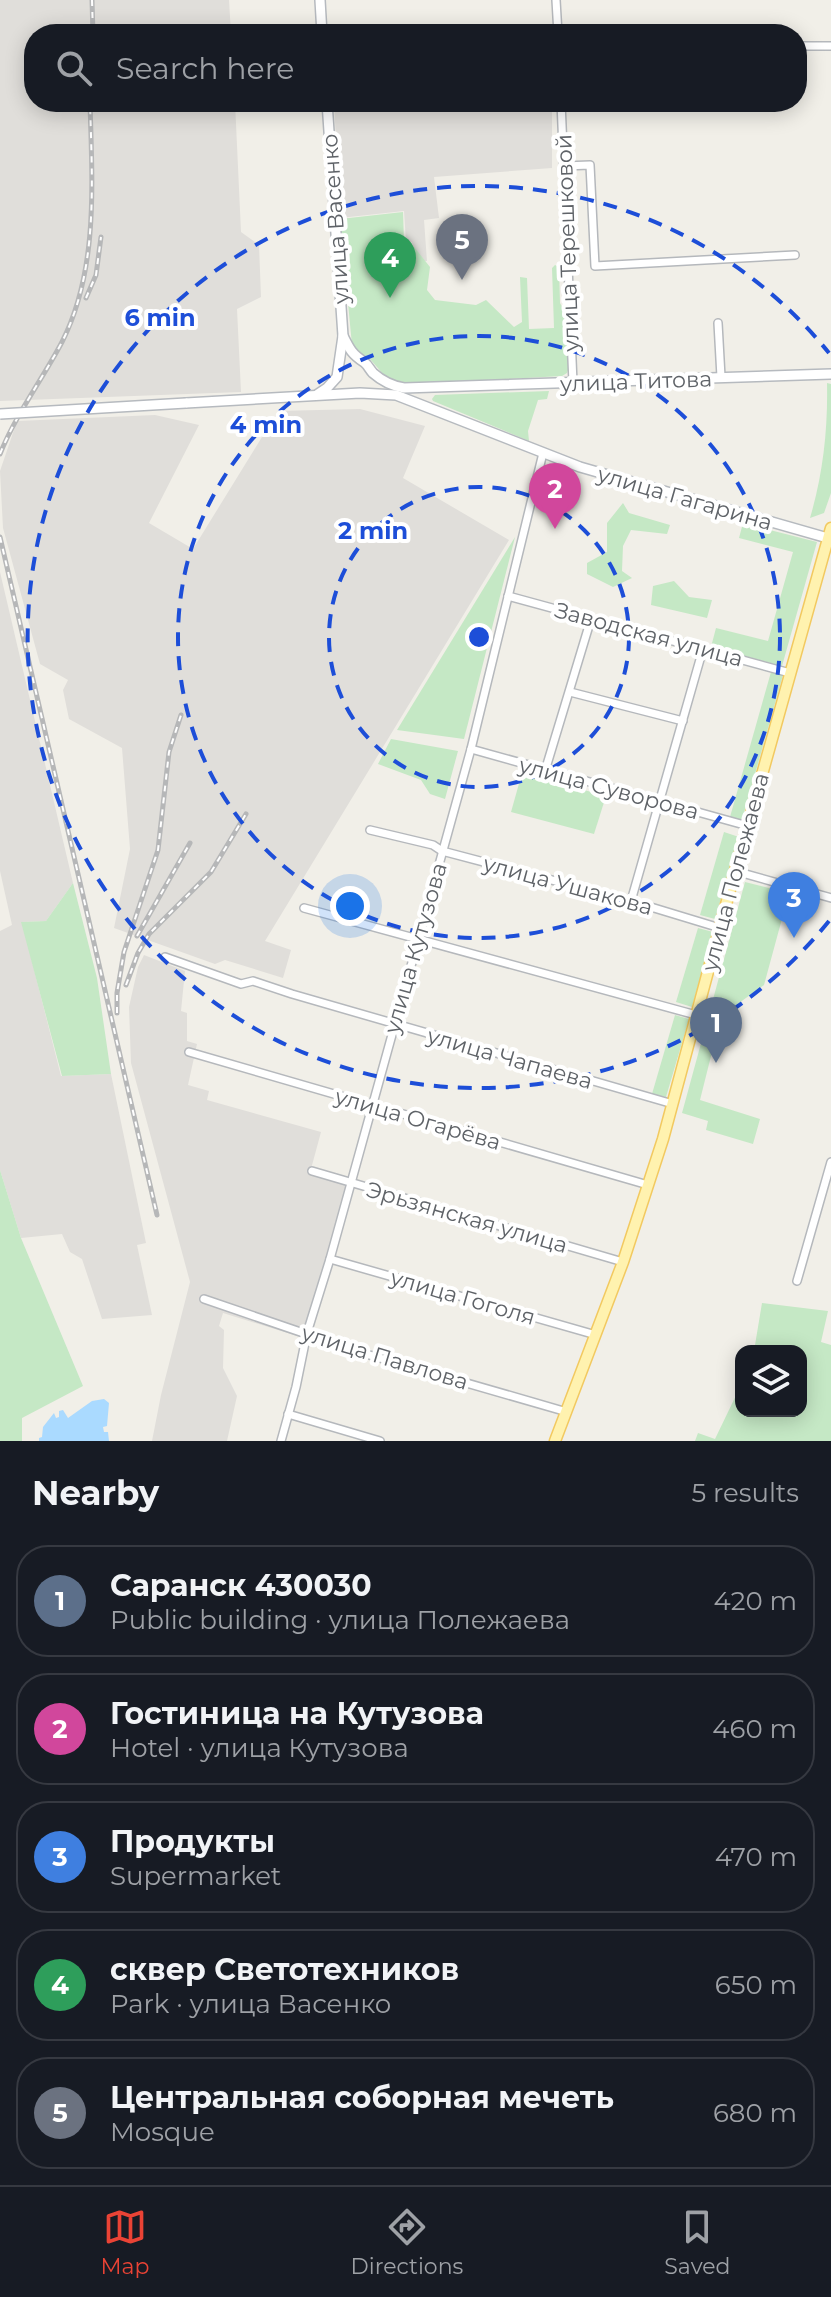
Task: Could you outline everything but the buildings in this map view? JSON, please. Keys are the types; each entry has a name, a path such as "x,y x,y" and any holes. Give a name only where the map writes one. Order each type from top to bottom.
{"main road":[{"path":"320,0 321,24"},
{"name":"улица Васенко","path":"328,112 343,336 338,372"},
{"name":"улица Васенко","path":"343,336 358,359"},
{"path":"0,414 315,396 356,393 369,385 371,371 366,363 358,359 348,360 327,388 315,396"},
{"name":"улица Титова","path":"371,371 388,383 404,388 831,374"},
{"path":"338,372 340,386 356,393"},
{"path":"388,383 408,399"},
{"path":"432,409 428,398 441,388"},
{"name":"улица Гагарина","path":"356,393 385,392 580,467 830,535"},
{"name":"улица Полежаева","path":"555,1441 623,1262 673,1104 830,535"}],"street":[{"path":"556,0 557,24"},
{"path":"807,46 831,46"},
{"name":"улица Терешковой","path":"561,112 573,383"},
{"path":"564,166 590,165 595,266 795,255"},
{"path":"718,323 721,377"},
{"name":"улица Кутузова","path":"281,1441 307,1333 471,749 543,453"},
{"name":"Заводская улица","path":"508,596 790,673"},
{"path":"545,771 591,619"},
{"path":"631,901 703,649"},
{"path":"570,692 683,721"},
{"name":"улица Суворова","path":"471,749 748,826"},
{"name":"улица Ушакова","path":"370,830 433,845 442,851 720,928"},
{"path":"735,871 831,898"},
{"path":"304,908 696,1015"},
{"name":"улица Чапаева","path":"165,957 241,984 253,981 673,1104"},
{"name":"улица Огарёва","path":"189,1052 648,1185"},
{"path":"797,1281 831,1162"},
{"name":"Эрьзянская улица","path":"312,1171 623,1262"},
{"name":"улица Гоголя","path":"330,1259 596,1335"},
{"name":"улица Павлова","path":"204,1299 359,1352 567,1412"},
{"path":"288,1414 380,1441"}],"shaded area":[{"path":"0,0 229,0 230,24 24,24 24,112 235,112 241,232 259,245 261,297 237,309 241,392 0,401"},
{"path":"335,112 552,112 552,168 434,177 439,218 424,220 427,261 416,261 412,242 406,241 404,211 340,218"},
{"path":"360,409 425,426 403,478 509,540 265,941 291,950 283,978 225,960 215,964 114,928 130,849 122,748 69,719 63,690 68,680 40,664 3,528 0,471 17,421 155,415 199,425 149,523 193,549 278,411"},
{"path":"0,572 73,883 46,921 22,922 61,1076 111,1074 146,1243 137,1245 152,1315 102,1319 82,1259 70,1252 62,1234 21,1238 0,1170 0,931 12,925 0,871"},
{"path":"144,955 185,971 181,1011 187,1013 187,1041 197,1044 188,1085 209,1091 207,1100 321,1132 311,1169 356,1181 310,1340 223,1313 219,1326 224,1330 223,1368 237,1396 227,1441 152,1441 190,1282 131,1063 129,1007 138,967"}],"green space":[{"path":"403,212 404,241 411,243 430,267 427,290 435,300 476,305 486,300 514,327 522,322 520,277 527,278 529,329 554,328 552,268 555,265 559,267 560,303 566,314 567,373 562,376 413,384 393,380 357,351 352,345 340,219"},
{"path":"827,383 831,384 831,493 824,513 810,518 824,451"},
{"path":"549,391 547,399 538,400 528,431 529,441 432,399 435,395"},
{"path":"623,503 629,513 670,525 667,534 631,530 623,546 622,571 632,578 613,587 587,574 587,563 607,552 607,523"},
{"path":"743,523 817,542 782,666 711,647 716,628 768,641 793,552 739,538"},
{"path":"515,537 464,739 397,730"},
{"path":"674,581 689,597 712,600 707,618 651,605 653,586"},
{"path":"771,672 783,675 742,820 730,817"},
{"path":"391,739 458,751 445,799 430,794 421,780 378,764"},
{"path":"522,773 606,796 594,834 511,812"},
{"path":"724,832 739,837 715,919 700,915"},
{"path":"745,882 789,893 764,985 721,1016 700,1100 760,1119 753,1144 706,1130 708,1121 682,1113"},
{"path":"73,883 97,978 111,1074 62,1076 21,922 46,921"},
{"path":"698,928 713,932 692,1007 676,1002"},
{"path":"675,1015 689,1019 666,1097 652,1094"},
{"path":"0,1170 21,1238 83,1386 22,1418 22,1441 0,1441"},
{"path":"762,1303 828,1311 821,1342 831,1345 831,1441 695,1441 698,1433 715,1439 735,1397 735,1417 807,1417 807,1345 755,1345"}],"water":[{"path":"104,1399 109,1403 107,1426 103,1427 104,1432 108,1432 109,1441 39,1441 43,1427 54,1413 56,1418 59,1417 59,1411 63,1410 68,1418 92,1401"}],"railway":[{"path":"92,0 93,24"},
{"path":"0,454 62,342 82,285 91,224 90,112"},
{"path":"86,298 96,275 101,237"},
{"path":"0,537 157,1215"},
{"path":"117,1013 124,952 158,850 169,752 181,715"},
{"path":"126,985 149,934 211,872 246,814"},
{"path":"137,936 190,843"}],"place":[{"name":"Центральная соборная мечеть","path":"462,280"},
{"name":"сквер Светотехников","path":"390,298"},
{"name":"Гостиница на Кутузова","path":"555,529"},
{"name":"Продукты","path":"794,938"},
{"name":"Саранск 430030","path":"716,1063"}]}
